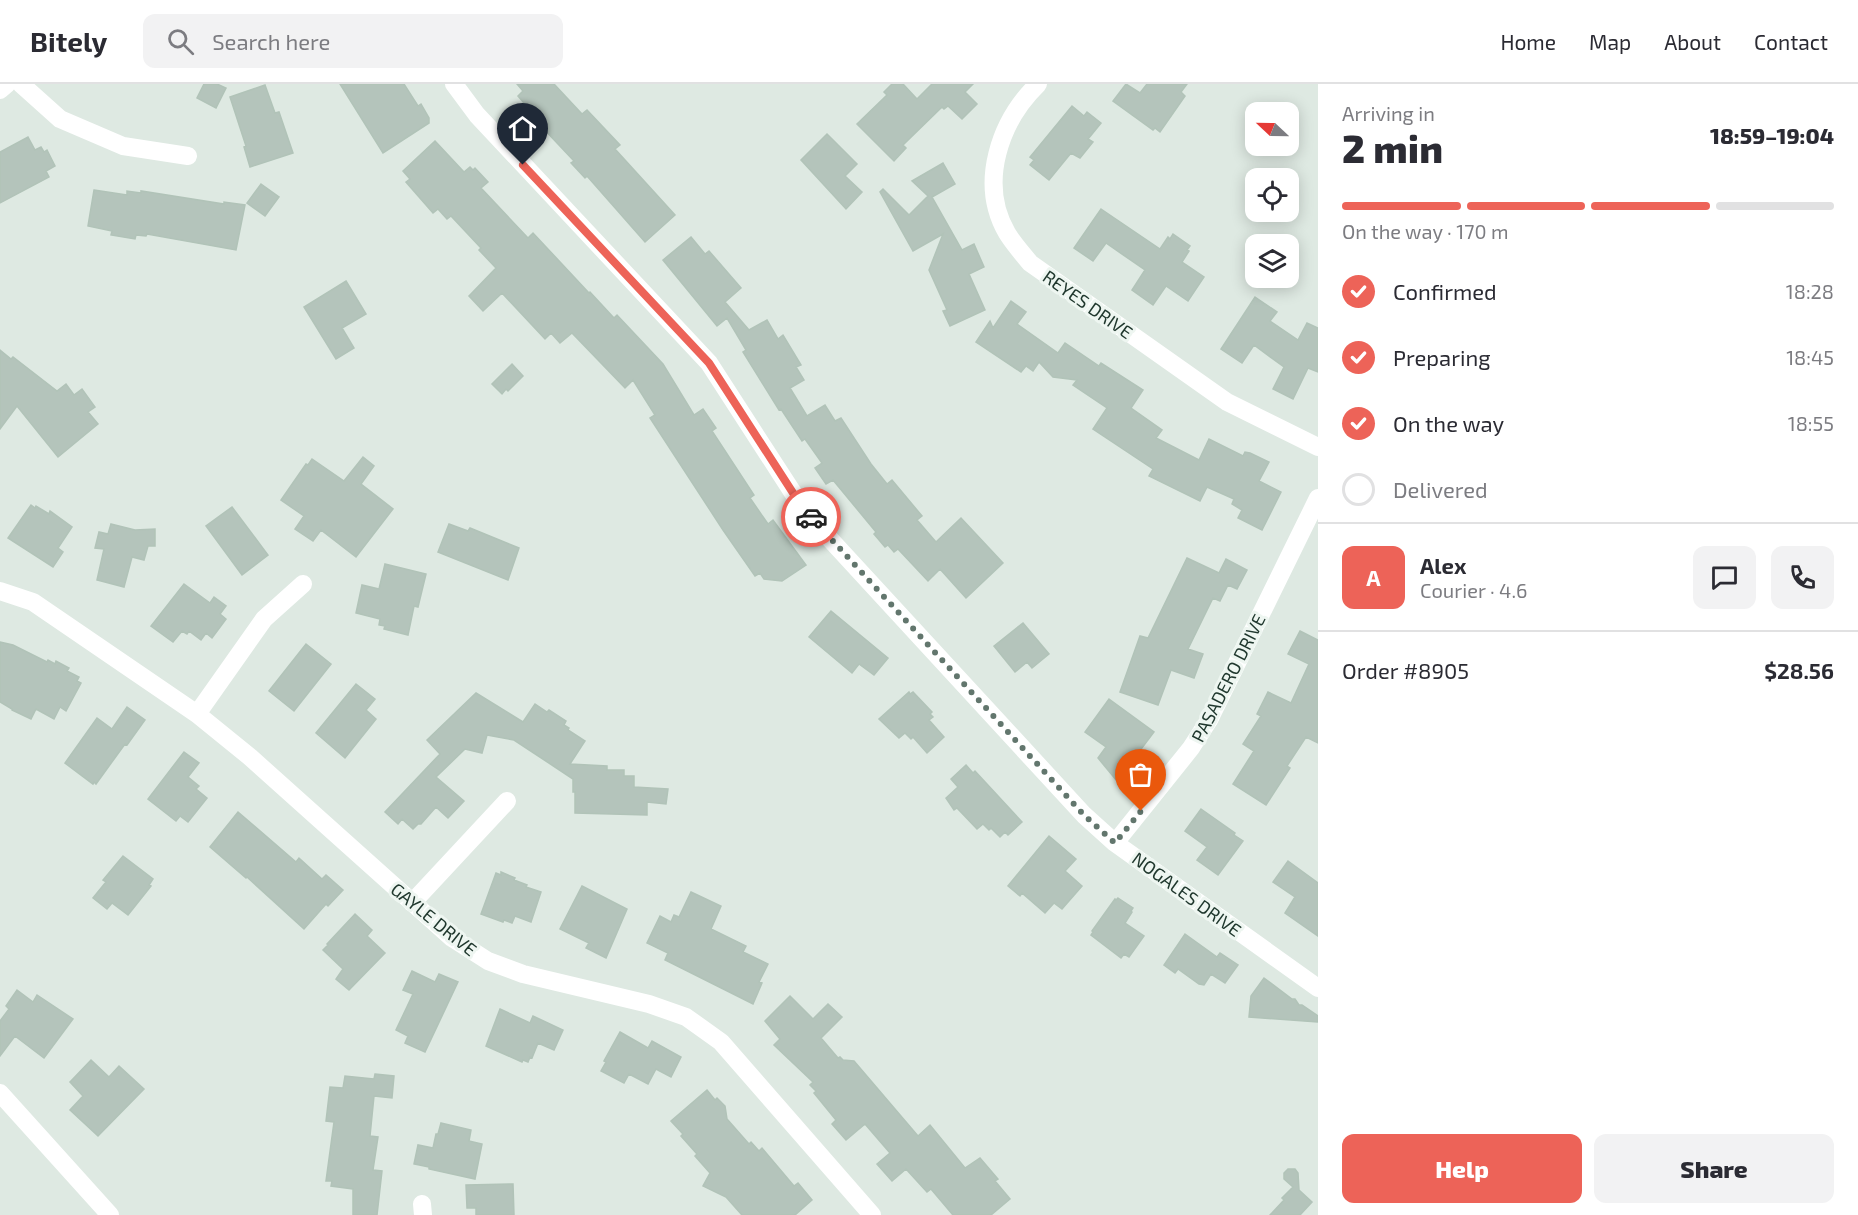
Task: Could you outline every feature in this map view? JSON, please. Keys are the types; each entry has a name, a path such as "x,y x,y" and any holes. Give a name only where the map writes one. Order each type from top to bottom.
{"street":[{"path":"0,90 7,84"},
{"path":"21,84 60,118 123,146 188,156"},
{"name":"NOGALES DRIVE","path":"454,84 477,115 709,363 795,496 817,525 1084,815 1115,843 1318,988"},
{"name":"REYES DRIVE","path":"1038,84 1024,97 999,143 994,191 998,211 1007,232 1030,263 1227,402 1318,447"},
{"name":"PASADERO DRIVE","path":"1115,843 1191,748 1209,720 1318,498"},
{"path":"197,714 264,619 303,584"},
{"name":"GAYLE DRIVE","path":"0,591 33,602 197,714 249,756 452,938 488,961 523,974 649,1004 686,1017 721,1042 872,1215"},
{"path":"412,903 507,801"},
{"path":"0,1093 110,1215"}],"building":[{"path":"204,84 217,84 226,88 216,108 197,98"},
{"path":"340,84 404,84 418,106 421,104 429,118 429,123 383,153"},
{"path":"517,84 554,84 582,114 587,110 620,145 615,149 675,215 645,242 587,176 585,178 571,163 574,161 541,126 543,125 518,96 523,91"},
{"path":"892,84 903,84 917,99 932,84 973,84 965,92 977,104 962,119 948,106 944,109 942,107 903,145 906,148 894,161 857,124 887,95 884,92"},
{"path":"1126,84 1140,93 1147,84 1187,84 1181,92 1185,96 1160,132 1155,128 1153,130 1113,101"},
{"path":"265,85 275,113 279,112 293,153 250,167 244,147 246,146 230,97"},
{"path":"1072,106 1084,116 1087,112 1101,123 1088,139 1093,142 1080,158 1071,153 1049,180 1030,165 1034,160 1030,157"},
{"path":"827,134 857,164 845,176 862,192 846,209 801,160"},
{"path":"28,137 35,150 41,147 44,152 47,150 55,166 46,171 49,177 0,203 0,152"},
{"path":"435,141 464,172 470,167 473,170 475,168 488,182 481,188 528,238 533,233 614,318 617,315 663,364 694,415 703,409 716,428 712,431 754,495 750,498 768,524 773,520 806,565 782,581 764,579 760,573 755,576 650,418 655,415 633,380 625,388 572,333 560,343 551,333 545,339 502,293 483,311 469,296 496,268 451,216 447,219 438,209 433,213 406,182 410,179 403,171"},
{"path":"943,163 955,184 932,197 962,250 974,244 984,267 969,274 985,310 950,326 943,311 947,310 929,270 943,234 913,251 880,192 883,189 909,215 928,196 912,181"},
{"path":"261,184 279,197 265,216 247,203"},
{"path":"94,190 127,195 127,191 141,193 141,191 224,204 224,202 245,205 236,250 147,234 146,236 136,235 135,239 111,235 112,231 88,226"},
{"path":"1101,209 1160,249 1168,237 1170,239 1173,234 1190,246 1182,262 1204,277 1188,301 1166,286 1153,305 1132,290 1145,270 1106,243 1093,261 1074,248"},
{"path":"691,237 705,254 709,251 741,288 725,302 749,330 767,320 778,339 783,335 801,365 796,367 804,380 790,388 807,416 825,405 835,421 841,418 887,484 892,480 922,516 917,520 936,542 961,518 1003,563 966,598 940,569 928,581 898,549 894,552 888,545 885,547 874,534 876,532 833,480 826,484 815,468 822,463 805,439 802,441 781,409 779,410 743,352 746,350 727,318 717,326 663,260"},
{"path":"346,281 366,314 342,328 354,348 336,359 304,307"},
{"path":"1255,297 1277,312 1270,321 1298,340 1307,323 1318,328 1318,372 1308,368 1293,399 1273,389 1284,367 1254,345 1242,363 1221,349"},
{"path":"1011,301 1026,312 1017,324 1058,353 1065,343 1099,366 1101,363 1143,390 1131,408 1162,430 1156,438 1199,460 1209,439 1243,456 1245,452 1250,453 1269,462 1259,481 1281,492 1262,530 1238,518 1242,510 1232,504 1234,499 1207,487 1200,501 1149,476 1153,469 1093,429 1107,408 1073,385 1077,380 1053,377 1039,362 1033,371 1026,366 1021,372 976,342 990,321 993,328"},
{"path":"0,350 11,359 13,357 57,391 66,384 74,395 82,389 95,407 88,412 98,424 58,457 17,406 0,429"},
{"path":"512,364 523,376 502,394 492,384"},
{"path":"363,457 374,466 361,484 393,509 356,557 321,530 313,541 295,529 304,516 281,500 312,459 344,481"},
{"path":"31,505 49,514 50,511 72,527 58,548 63,552 53,567 8,538"},
{"path":"232,507 268,555 242,575 206,526"},
{"path":"111,524 135,530 155,529 155,546 148,546 144,560 132,557 124,587 97,580 104,549 95,548 99,532 108,534"},
{"path":"449,524 468,531 470,528 519,548 508,580 438,552"},
{"path":"1187,558 1219,573 1226,559 1247,570 1237,589 1228,585 1220,601 1213,598 1188,649 1203,654 1194,678 1171,670 1158,705 1120,692 1140,636 1148,638"},
{"path":"385,564 426,574 418,607 414,606 408,635 384,629 385,626 379,625 380,619 356,613 362,585 379,589"},
{"path":"184,584 210,603 214,597 226,606 220,614 226,619 212,638 206,633 201,640 189,631 187,634 182,631 173,642 151,626"},
{"path":"831,611 888,658 874,675 859,664 852,673 809,637"},
{"path":"1023,623 1049,654 1032,668 1027,662 1015,672 994,646"},
{"path":"1300,631 1318,640 1318,743 1306,737 1287,766 1290,768 1266,805 1233,784 1254,751 1243,744 1261,716 1257,714 1268,692 1291,703 1309,664 1288,654"},
{"path":"0,642 13,645 47,662 48,660 55,664 56,661 69,668 67,671 79,677 77,681 81,683 66,711 60,707 54,719 36,709 31,719 0,702"},
{"path":"306,644 331,664 294,711 269,691"},
{"path":"356,684 375,699 366,710 376,719 345,758 316,733"},
{"path":"909,692 910,694 913,692 932,712 930,714 933,717 929,720 944,737 927,753 913,737 911,739 905,733 899,738 879,719"},
{"path":"476,693 523,722 535,704 547,712 549,710 566,721 564,725 569,728 568,730 585,741 570,764 607,766 607,770 624,770 624,776 634,776 634,787 668,789 666,804 647,802 647,815 575,813 573,779 514,740 487,735 482,753 465,749 436,777 464,801 448,818 436,807 421,824 413,829 402,819 398,824 385,812 440,754 427,740"},
{"path":"1109,699 1154,732 1117,781 1098,758 1106,747 1085,732"},
{"path":"127,707 145,720 96,784 94,782 93,784 65,763 97,718 112,729"},
{"path":"184,752 199,763 188,777 199,786 196,789 207,798 188,822 180,816 176,821 148,799"},
{"path":"966,765 973,773 975,771 1022,822 1008,835 1005,832 1000,837 983,824 977,829 957,808 954,810 946,798 958,787 951,779"},
{"path":"1201,809 1243,841 1218,875 1197,860 1207,847 1185,831"},
{"path":"238,812 296,862 299,858 322,879 326,875 343,890 328,906 326,904 304,929 210,847"},
{"path":"1049,836 1076,859 1065,871 1082,886 1062,909 1054,903 1045,913 1022,893 1020,896 1008,886"},
{"path":"123,856 153,879 149,885 151,886 128,915 112,903 107,909 93,898 106,882 103,880"},
{"path":"1288,861 1318,883 1318,936 1285,913 1295,897 1273,882"},
{"path":"501,872 527,885 526,887 541,892 531,922 515,916 512,923 504,920 503,922 481,914 496,873 501,875"},
{"path":"582,886 627,909 606,958 586,948 589,943 560,929"},
{"path":"691,892 721,906 711,929 746,946 743,952 768,964 759,982 762,983 753,1004 665,960 668,953 647,943 660,916 671,922 674,915 679,917"},
{"path":"1118,898 1133,908 1125,923 1144,936 1129,957 1124,954 1121,958 1091,935 1115,899"},
{"path":"355,914 372,930 367,936 385,953 349,990 336,979 343,969 323,950"},
{"path":"1185,934 1217,957 1220,953 1238,965 1225,983 1211,974 1204,985 1199,984 1178,969 1175,973 1164,965"},
{"path":"412,971 435,982 439,974 458,982 425,1052 405,1043 408,1036 396,1030 413,994 403,990"},
{"path":"1264,978 1295,999 1299,1005 1318,1016 1318,1022 1249,1017 1251,996"},
{"path":"17,990 33,1002 37,995 73,1019 44,1058 15,1036 0,1056 0,1021 9,1009 6,1006"},
{"path":"790,996 813,1019 828,1004 842,1017 821,1038 838,1058 854,1061 918,1136 930,1125 965,1168 980,1158 998,1179 995,1181 1010,1199 991,1215 953,1215 931,1189 927,1192 906,1169 892,1181 877,1164 890,1153 865,1124 846,1140 832,1124 836,1120 814,1093 816,1091 810,1085 813,1082 774,1045 780,1039 765,1021"},
{"path":"500,1009 530,1023 533,1016 563,1030 554,1050 538,1043 532,1058 530,1057 528,1062 523,1060 522,1062 486,1046"},
{"path":"620,1032 648,1048 652,1041 681,1057 671,1077 656,1069 648,1084 629,1074 624,1083 601,1071"},
{"path":"91,1060 109,1077 119,1066 144,1089 98,1136 70,1110 83,1096 70,1082"},
{"path":"375,1074 394,1076 392,1098 374,1096 370,1136 378,1137 373,1170 382,1171 377,1215 353,1215 353,1189 331,1186 332,1181 326,1181 334,1122 326,1121 330,1087 343,1088 345,1076 374,1079"},
{"path":"707,1090 715,1100 717,1098 725,1106 727,1119 749,1144 751,1142 759,1151 762,1148 794,1186 798,1183 812,1200 795,1215 742,1215 726,1197 703,1186 710,1173 681,1136 683,1134 671,1121"},
{"path":"441,1123 471,1130 469,1141 482,1144 475,1179 414,1164 418,1145 433,1148"},
{"path":"1288,1169 1295,1169 1298,1173 1299,1190 1312,1202 1300,1215 1270,1215 1293,1187 1284,1179 1284,1173"},
{"path":"513,1184 514,1215 476,1215 476,1208 467,1208 466,1185"}],"way so far":[{"path":"811,517 1084,815 1115,843 1141,811"}],"route":[{"path":"523,165 709,363 811,517"}]}
